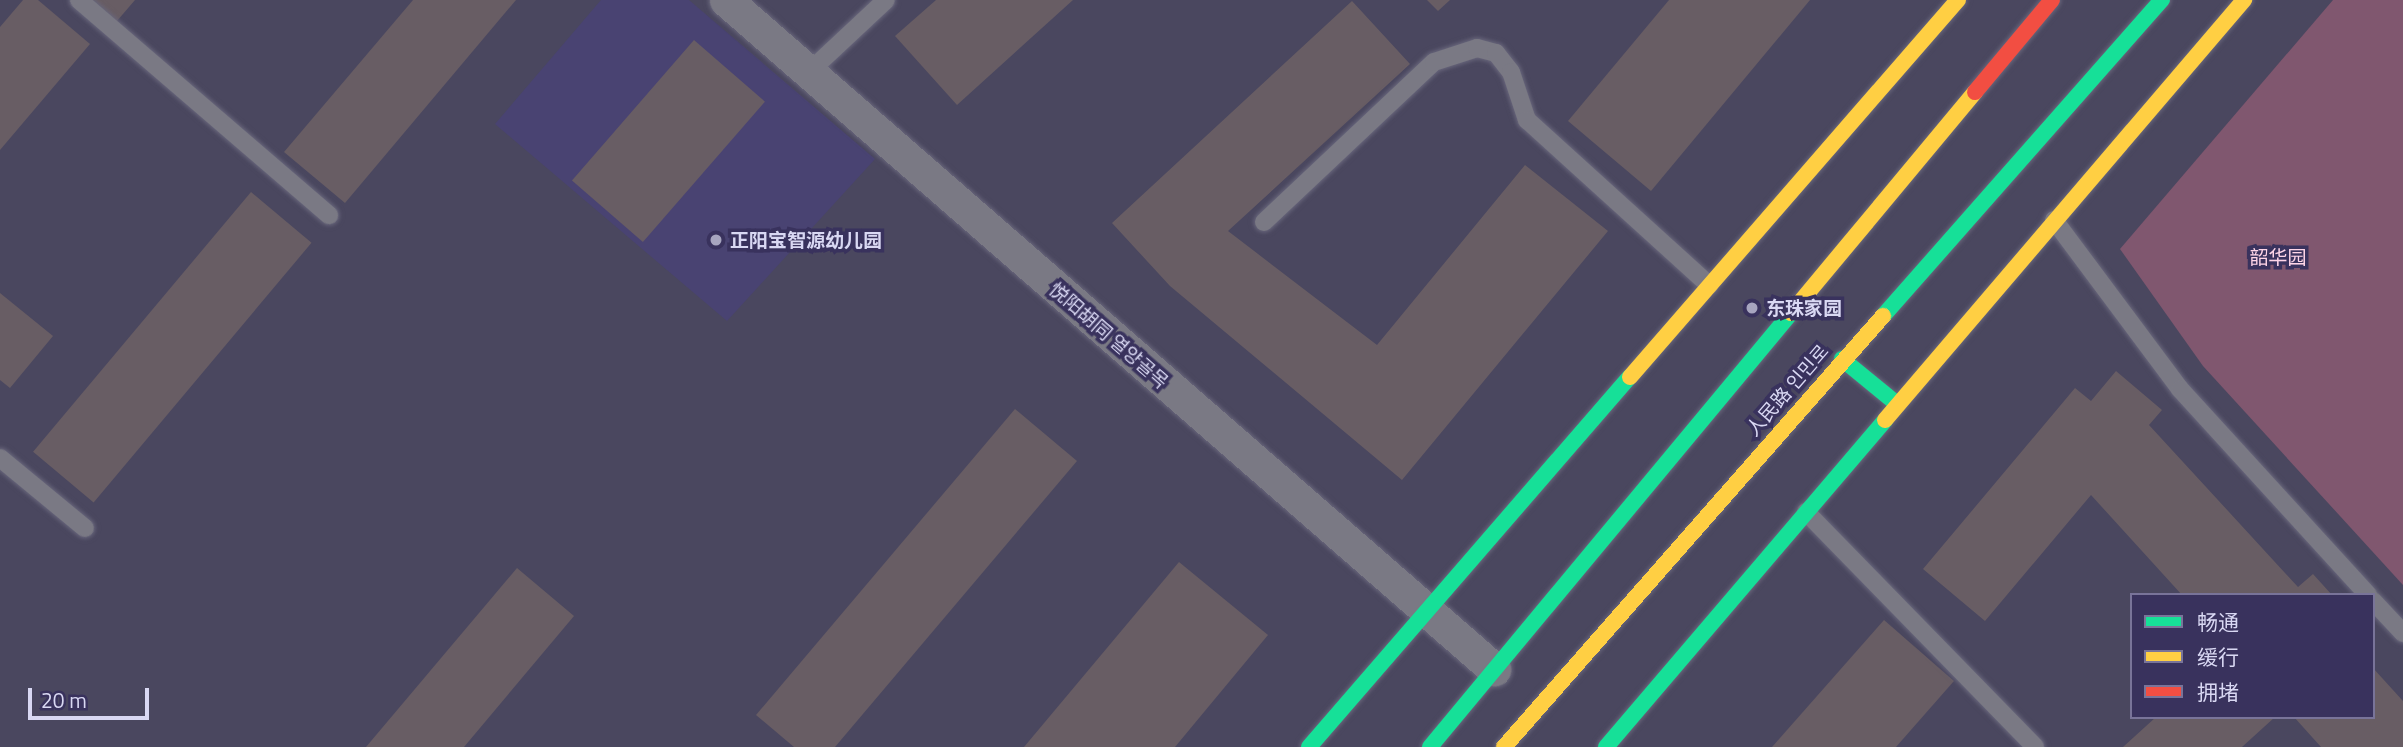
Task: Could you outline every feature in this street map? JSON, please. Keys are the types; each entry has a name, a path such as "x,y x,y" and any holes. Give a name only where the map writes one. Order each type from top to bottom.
{"main road":[{"path":"1309,747 1958,0"},
{"path":"1430,747 2052,0"},
{"name":"人民路 인민로","path":"1504,747 1842,359 2162,0"},
{"path":"1606,747 2244,0"},
{"path":"1842,359 1897,404"}],"street":[{"name":"悦阳胡同 열양골목","path":"726,0 1494,669"}],"lane":[{"path":"79,0 329,215"},
{"path":"809,72 886,0"},
{"path":"1264,222 1434,62 1477,48 1496,53 1511,72 1527,120 1709,285"},
{"path":"2054,220 2180,389 2366,593"},
{"path":"0,458 85,527"},
{"path":"1805,512 2035,747"},
{"path":"2375,603 2403,633"}],"shaded area":[{"name":"正阳宝智源幼儿园","path":"601,0 689,0 875,159 727,321 495,124"}],"green space":[{"name":"韶华园","path":"2333,0 2403,0 2403,585 2203,366 2120,249"}],"building":[{"path":"23,0 38,0 90,44 0,150 0,27"},
{"path":"93,0 135,0 117,21"},
{"path":"413,0 516,0 345,203 284,152"},
{"path":"936,0 1073,0 957,105 895,36"},
{"path":"1427,0 1450,0 1438,11"},
{"path":"1669,0 1810,0 1651,191 1568,121"},
{"path":"1352,1 1410,64 1228,231 1377,345 1525,165 1608,231 1402,480 1170,286 1112,223"},
{"path":"694,40 765,102 643,242 572,180"},
{"path":"251,192 312,243 94,502 33,452"},
{"path":"0,293 53,336 10,388 0,380"},
{"path":"2116,371 2162,410 2149,425 2298,587 2313,574 2330,593 2180,593 2091,495 1985,621 1923,569 2075,388 2091,401"},
{"path":"1015,409 1077,461 835,747 794,747 756,715"},
{"path":"1179,562 1268,635 1175,747 1024,747"},
{"path":"517,568 574,616 464,747 366,747"},
{"path":"1884,620 1954,681 1896,747 1772,747"},
{"path":"2375,670 2403,701 2403,747 2321,747 2296,719 2375,719"},
{"path":"2154,719 2273,719 2242,747 2123,747"}],"traffic: fast":[{"path":"1883,316 2162,0"},
{"path":"1430,747 1791,313"},
{"path":"1842,359 1897,404"},
{"path":"1309,747 1630,377"},
{"path":"1606,747 1885,420"}],"traffic: slow":[{"path":"1630,377 1958,0"},
{"path":"1885,420 2244,0"},
{"path":"1791,313 1975,92"},
{"path":"1504,747 1883,316"}],"traffic: jam":[{"path":"1975,92 2052,0"}],"place":[{"name":"正阳宝智源幼儿园","path":"716,240"},
{"name":"东珠家园","path":"1752,308"}]}
